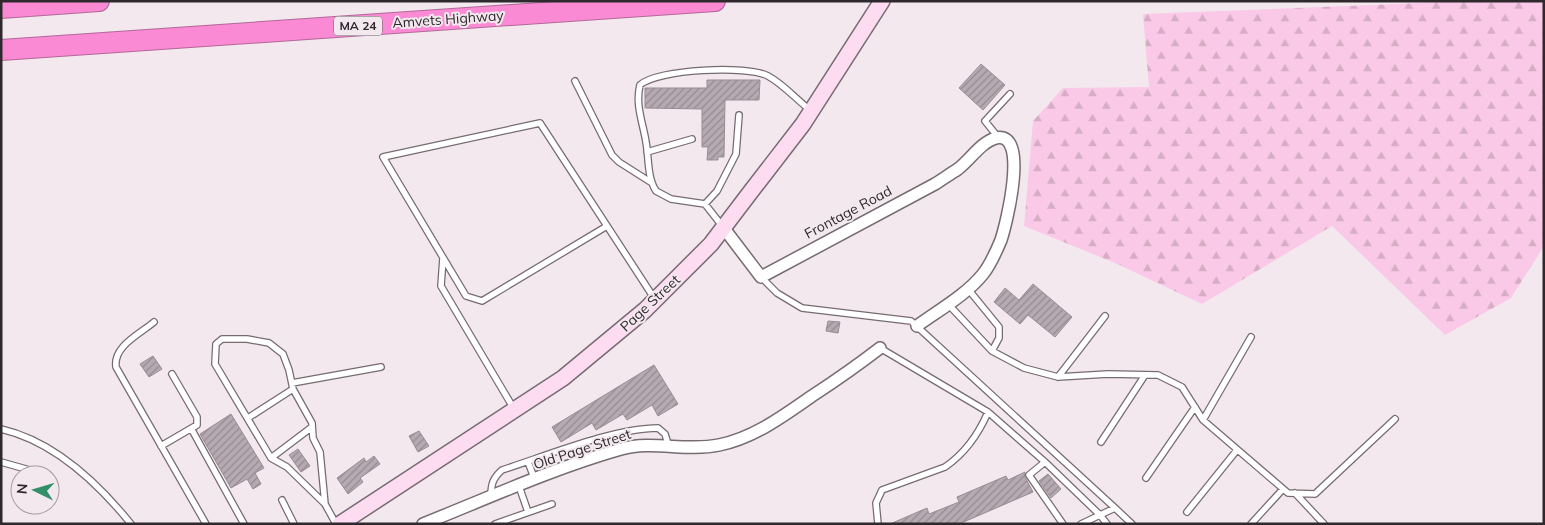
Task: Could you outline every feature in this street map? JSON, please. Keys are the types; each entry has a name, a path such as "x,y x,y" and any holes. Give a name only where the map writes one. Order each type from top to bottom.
{"highway":[{"path":"1,8 99,1"},
{"name":"Amvets Highway","path":"1,50 715,1"}],"main road":[{"name":"Page Street","path":"346,522 515,410 600,349 655,300 706,250 723,228 811,112 882,1"}],"street":[{"name":"Frontage Road","path":"762,277 935,184 958,168 987,142 998,137"},
{"path":"917,326 968,289 982,275 991,261 1007,219 1012,191 1014,157 1010,142 998,137"},
{"path":"723,228 762,277"},
{"name":"Old Page Street","path":"423,524 446,520 490,496 632,446 700,447 742,439 775,421 880,348"}],"lane":[{"path":"723,228 705,204 665,197 656,191 652,182 640,118 640,85 644,81 676,72 756,72 769,76 811,112"},
{"path":"575,81 612,155 619,162 652,182"},
{"path":"998,137 985,121 1010,94"},
{"path":"705,204 717,191 735,157 739,134 739,115"},
{"path":"607,226 482,301 466,296 383,157 540,123 607,226 655,300"},
{"path":"647,152 692,140"},
{"path":"443,258 441,286 515,410"},
{"path":"762,277 777,294 802,308 911,321 1132,524"},
{"path":"968,289 999,327 999,338 992,351"},
{"path":"948,304 992,351 1024,368 1058,377 1108,374 1158,375 1182,387 1203,420 1288,493 1315,494 1395,419"},
{"path":"1058,377 1105,316"},
{"path":"154,322 118,351 115,359 116,367 206,524"},
{"path":"1203,420 1251,337"},
{"path":"325,504 321,471 322,459 313,438 312,427 292,386 287,361 278,348 269,343 247,339 222,339 216,344 215,364 271,458 287,467 325,504 346,522"},
{"path":"880,348 988,412 1045,462 1107,524"},
{"path":"248,418 292,386 381,367"},
{"path":"162,446 192,430 197,424 197,417 172,374"},
{"path":"1101,442 1144,375"},
{"path":"1146,478 1195,407"},
{"path":"878,524 876,503 882,490 945,466 953,461 983,424 988,412"},
{"path":"271,458 312,427"},
{"path":"490,496 490,486 494,476 502,470 583,444 644,428 658,428 666,434 669,447"},
{"path":"1,429 36,440 57,454 105,494 131,524"},
{"path":"192,430 244,524"},
{"path":"1188,512 1237,450"},
{"path":"528,462 535,480"},
{"path":"1045,462 1029,475 1063,524"},
{"path":"519,486 528,512"},
{"path":"1251,524 1283,489"},
{"path":"1295,493 1324,524"},
{"path":"282,500 294,524"},
{"path":"495,524 552,504"},
{"path":"1081,524 1115,508"}],"green space":[{"path":"1473,1 1544,1 1544,246 1511,298 1445,335 1332,226 1202,304 1115,263 1024,226 1033,121 1063,88 1149,87 1143,14"}],"building":[{"path":"981,64 1005,85 983,110 959,88"},
{"path":"707,80 760,80 759,100 725,100 724,157 718,157 718,160 707,160 708,147 702,147 702,109 645,108 645,88 707,88"},
{"path":"1033,284 1072,317 1055,337 1028,315 1020,324 994,302 1005,288 1019,300"},
{"path":"828,321 840,322 838,333 826,331"},
{"path":"153,356 162,369 149,377 140,364"},
{"path":"654,365 678,404 658,416 652,405 627,420 623,414 596,430 592,423 561,442 552,427"},
{"path":"231,414 264,468 255,473 261,484 253,489 247,479 231,488 200,434"},
{"path":"419,431 429,446 418,452 409,436"},
{"path":"298,449 310,466 301,472 289,455"},
{"path":"374,456 380,464 360,478 363,482 348,494 337,478 364,458 366,462"},
{"path":"1025,472 1025,477 1033,492 959,524 890,524 927,508 929,514 959,502 957,497 1006,476 1008,480"},
{"path":"1048,474 1061,489 1051,498 1039,481"}]}
